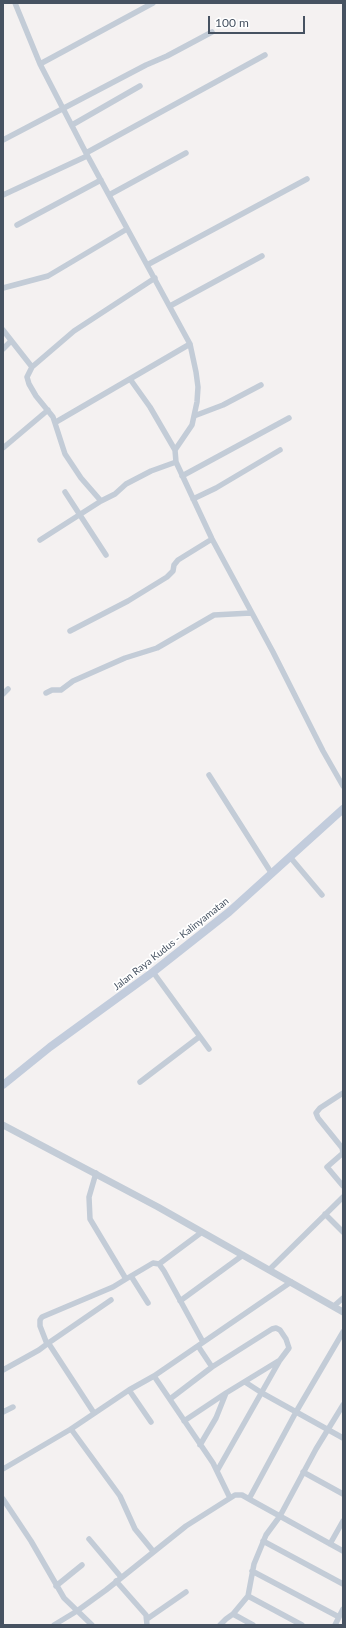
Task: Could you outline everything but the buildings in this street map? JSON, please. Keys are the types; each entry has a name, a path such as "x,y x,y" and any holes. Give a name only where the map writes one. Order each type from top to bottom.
{"main road":[{"name":"Jalan Raya Kudus - Kalinyamatan","path":"3,1085 50,1047 153,972 229,912 343,809"}],"street":[{"path":"16,3 40,64 86,154 190,344 198,386 194,416 188,432 176,450"},
{"path":"40,64 152,3"},
{"path":"3,140 212,32"},
{"path":"3,195 86,154 265,56"},
{"path":"72,125 140,86"},
{"path":"108,195 186,153"},
{"path":"147,265 306,179"},
{"path":"17,225 101,180"},
{"path":"3,288 48,276 127,229"},
{"path":"170,306 262,256"},
{"path":"100,501 81,478 65,454 56,422 36,396 26,377 32,367 74,331 154,278"},
{"path":"3,330 32,367"},
{"path":"3,349 11,342"},
{"path":"56,422 190,344"},
{"path":"130,379 150,407 176,450 176,462 212,539 273,652 323,751 343,786"},
{"path":"194,416 223,405 260,384"},
{"path":"3,448 48,410"},
{"path":"182,476 288,418"},
{"path":"193,499 216,488 280,450"},
{"path":"40,540 100,501 115,494 126,484 151,471 176,462"},
{"path":"65,492 106,555"},
{"path":"70,631 128,601 167,577 173,571 174,565 178,560 212,539"},
{"path":"46,693 52,690 61,690 73,681 125,658 157,648 214,615 251,613"},
{"path":"3,694 8,689"},
{"path":"209,775 272,874"},
{"path":"290,857 322,895"},
{"path":"153,972 209,1049"},
{"path":"140,1082 199,1036"},
{"path":"343,1093 320,1108 316,1113 318,1118 342,1148 343,1153 327,1167 343,1186"},
{"path":"3,1125 158,1206 343,1312"},
{"path":"96,1173 89,1197 90,1219 148,1303"},
{"path":"270,1270 343,1197"},
{"path":"325,1214 343,1232"},
{"path":"94,1413 48,1344 40,1326 40,1320 42,1317 113,1287 153,1263 159,1264 202,1232"},
{"path":"180,1301 243,1255"},
{"path":"159,1264 203,1342"},
{"path":"3,1469 71,1429 129,1390 154,1376 291,1282"},
{"path":"334,1306 343,1298"},
{"path":"3,1370 39,1350 111,1300"},
{"path":"170,1399 212,1367 276,1328 286,1339 289,1348 280,1360 217,1471"},
{"path":"249,1498 296,1412 343,1332"},
{"path":"198,1346 212,1367"},
{"path":"184,1421 280,1360"},
{"path":"154,1376 217,1471 230,1498"},
{"path":"245,1382 343,1438"},
{"path":"129,1390 151,1422"},
{"path":"200,1445 216,1418 226,1393"},
{"path":"220,1625 226,1618 233,1614 248,1596 252,1571 263,1541 269,1529 280,1516 303,1472 343,1405"},
{"path":"3,1412 13,1407"},
{"path":"71,1429 120,1496 136,1529 153,1551"},
{"path":"303,1472 343,1494"},
{"path":"54,1625 77,1611 186,1526 230,1498 239,1495 249,1498 343,1551"},
{"path":"3,1501 28,1536 64,1598 92,1625"},
{"path":"330,1544 343,1521"},
{"path":"89,1539 121,1577"},
{"path":"263,1541 343,1584"},
{"path":"56,1586 82,1565"},
{"path":"252,1571 339,1617"},
{"path":"116,1581 141,1608 147,1622 186,1592"},
{"path":"248,1596 302,1625"},
{"path":"335,1625 343,1609"},
{"path":"233,1614 253,1625"}]}
